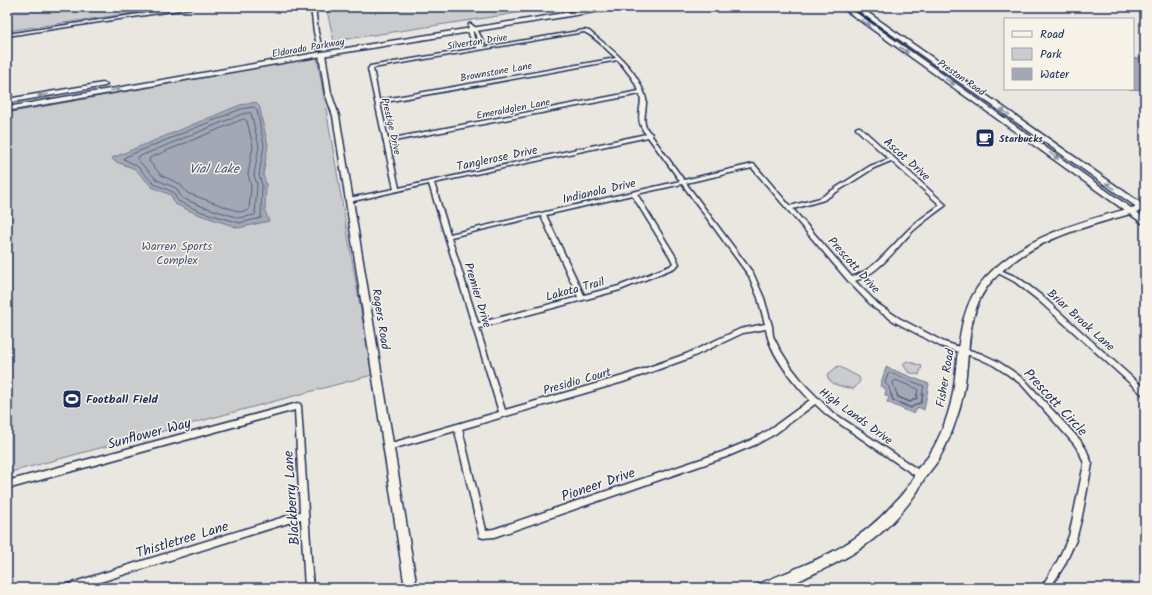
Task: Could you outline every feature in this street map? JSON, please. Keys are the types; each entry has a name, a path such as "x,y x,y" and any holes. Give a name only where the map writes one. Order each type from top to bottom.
{"main road":[{"name":"Eldorado Parkway","path":"471,28 581,7"},
{"name":"Eldorado Parkway","path":"7,101 612,7"},
{"name":"Preston Road","path":"844,7 1145,222"},
{"name":"Preston Road","path":"856,7 1144,209"},
{"path":"882,34 892,32"},
{"name":"Eldorado Parkway","path":"7,109 77,97 198,72"},
{"path":"77,97 79,89"},
{"path":"973,99 983,97"}],"street":[{"path":"7,35 192,7"},
{"path":"313,7 316,32 321,52"},
{"path":"471,28 478,46 481,48"},
{"name":"Silverton Drive","path":"371,67 586,31 618,59"},
{"name":"Rogers Road","path":"321,52 328,93 336,116 411,588"},
{"path":"618,59 637,79 642,92"},
{"name":"Brownstone Lane","path":"377,102 618,59"},
{"name":"Prestige Drive","path":"371,67 370,69 377,102 397,189"},
{"name":"High Lands Drive","path":"642,92 644,100 642,123 751,275 757,286 769,326 770,337 778,352 802,386 814,401 847,426 920,475"},
{"name":"Emeraldglen Lane","path":"387,141 642,92"},
{"name":"Ascot Drive","path":"850,280 859,278 872,270 884,260 912,229 943,205 858,128"},
{"name":"Tanglerose Drive","path":"349,200 650,135"},
{"path":"790,208 822,199 872,167 892,160"},
{"name":"Indianola Drive","path":"448,236 753,166"},
{"name":"Prescott Drive","path":"753,166 850,280 876,306 897,320 942,344 962,350"},
{"name":"Premier Drive","path":"431,182 503,414"},
{"name":"Lakota Trail","path":"476,326 620,288 654,275 676,264 634,194"},
{"name":"Fisher Road","path":"763,588 820,564 854,546 882,524 905,500 914,488 920,475 933,460 956,404 962,350 968,325 979,293 987,281 1015,256 1052,235 1144,209"},
{"path":"543,214 582,298"},
{"name":"Briar Brook Lane","path":"998,271 1017,280 1040,298 1145,393"},
{"name":"Presidio Court","path":"388,447 623,379 688,356 742,331 769,326"},
{"name":"Prescott Circle","path":"962,350 995,362 1023,382 1077,442 1083,451 1088,464 1073,537 1062,563 1045,588"},
{"name":"Pioneer Drive","path":"458,427 483,534 494,533 754,442 772,432 814,401"},
{"name":"Sunflower Way","path":"7,485 298,406"},
{"name":"Blackberry Lane","path":"298,406 309,588"},
{"name":"Thistletree Lane","path":"68,588 305,514"}],"green space":[{"path":"7,7 175,7 7,31"},
{"path":"326,7 557,7 334,41"},
{"name":"Warren Sports Complex","path":"317,57 372,375 7,473 7,113"},
{"path":"907,361 922,366 919,375 908,372 903,364"},
{"path":"838,366 859,377 860,381 854,389 834,384 828,379 827,375"}],"water":[{"path":"1145,57 1145,90 1134,89 1134,59"},
{"name":"Vial Lake","path":"256,102 260,108 268,145 263,175 266,184 265,211 269,221 239,228 197,214 175,204 171,195 152,187 135,169 114,161 112,158 240,105"},
{"path":"886,367 929,384 924,410 918,407 914,414 887,402 889,397 885,395 886,389 880,386"}],"place":[{"name":"Starbucks","path":"985,138"},
{"name":"Football Field","path":"72,399"}]}
